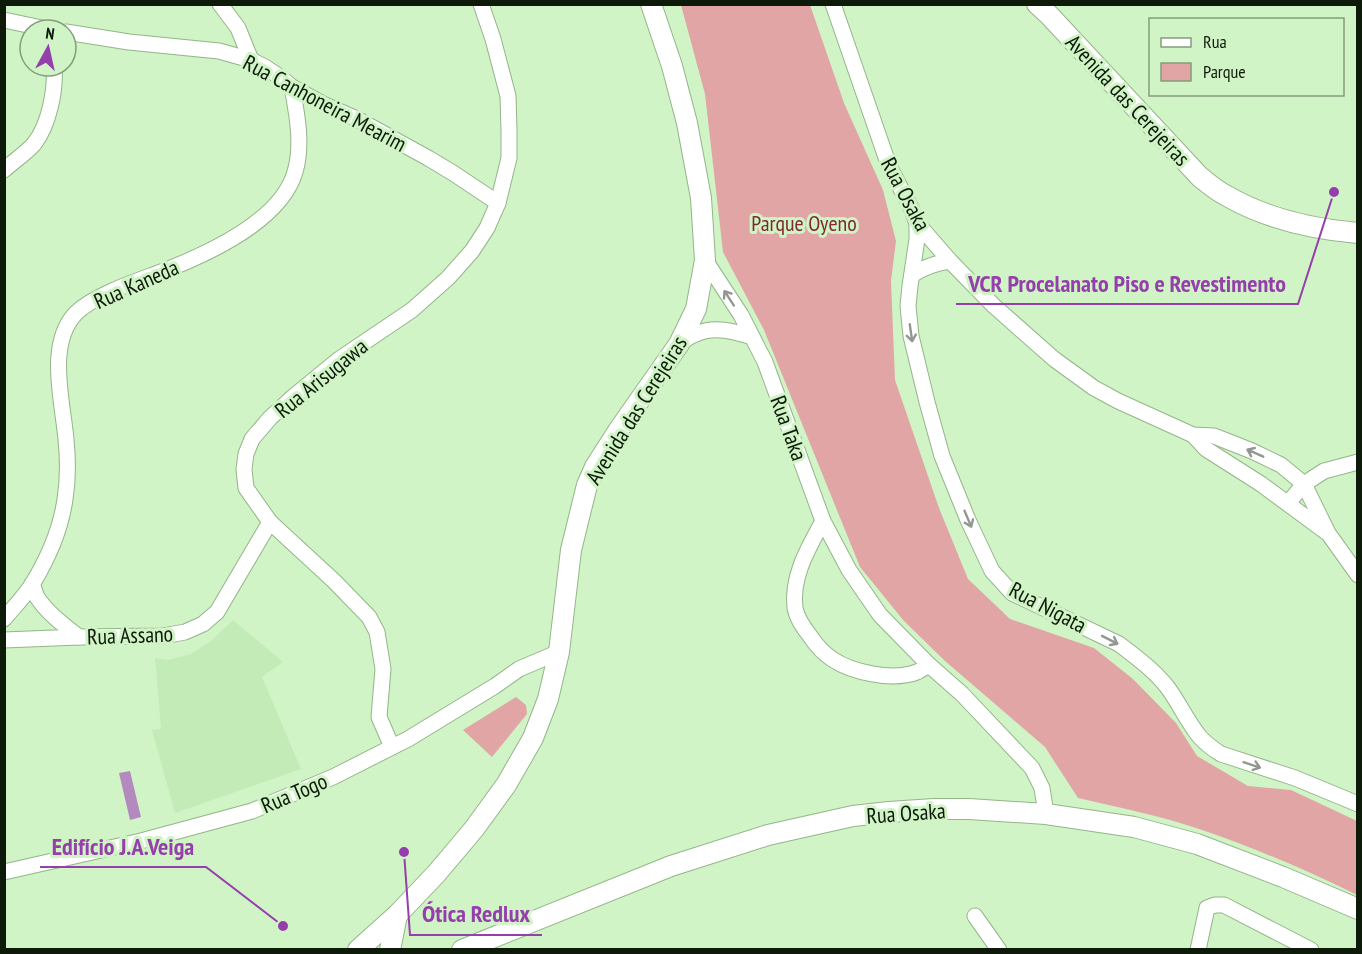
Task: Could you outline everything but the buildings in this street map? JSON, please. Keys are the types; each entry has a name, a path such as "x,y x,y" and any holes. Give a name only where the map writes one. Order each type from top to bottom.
{"main road":[{"name":"Avenida das Cerejeiras","path":"358,950 397,915 474,829 506,785 533,738 548,699 559,652 571,550 587,485 595,467 620,428 679,344 696,309 705,260 701,198 687,123 672,66 651,4"},
{"name":"Avenida das Cerejeiras","path":"1037,4 1200,177 1225,195 1279,220 1358,233"},
{"name":"Rua Osaka","path":"462,950 671,866 768,834 853,816 934,809 1046,814 1134,827 1197,844 1358,909"},
{"path":"390,950 397,915"}],"street":[{"path":"220,4 238,28 251,60"},
{"name":"Rua Arisugawa","path":"392,747 379,717 383,669 377,632 369,616 334,580 270,522 246,488 244,469 246,454 252,439 270,418 338,360 412,310 448,278 472,251 487,228 498,203 509,158 509,130 507,96 493,39 481,4"},
{"name":"Rua Osaka","path":"833,4 889,166 917,223 950,261 994,306 1054,359 1094,388 1193,435 1214,436 1281,465 1304,484 1328,533 1358,575"},
{"name":"Rua Canhoneira Mearim","path":"78,34 129,42 219,51 251,60 292,87 428,158 498,203"},
{"path":"4,170 34,143 49,116 55,78"},
{"name":"Rua Kaneda","path":"4,619 32,584 57,532 65,498 66,442 59,357 61,339 69,323 76,312 89,304 122,286 182,264 224,243 255,224 273,208 288,190 296,171 299,120 292,87"},
{"name":"Rua Nigata","path":"917,223 917,240 908,306 911,336 942,456 992,571 1012,593 1119,644 1134,656 1167,687 1199,736 1210,747 1221,754 1295,778 1358,804"},
{"name":"Rua Taka","path":"705,260 741,315 765,362 823,521 849,570 880,615 929,665 969,701 1032,768 1042,788 1046,814"},
{"path":"912,275 922,268 950,261"},
{"path":"679,344 696,334 712,330 733,331 752,337"},
{"name":"Rua Osaka","path":"1193,435 1206,449 1288,503 1328,533"},
{"path":"1288,503 1304,484 1324,471 1358,462"},
{"path":"823,521 805,556 796,582 795,608 800,622 811,638 828,656 853,670 900,675 917,672 929,665"},
{"name":"Rua Assano","path":"4,640 163,636 186,632 203,624 217,612 270,522"},
{"path":"32,584 38,598 49,611 79,637"},
{"name":"Rua Togo","path":"4,872 162,835 252,811 333,777 392,747 441,720 519,669 559,652"},
{"path":"1198,950 1207,908 1215,905 1224,905 1311,950"},
{"path":"975,916 999,950"}],"shaded area":[{"path":"233,620 283,662 262,677 301,769 175,813 152,730 161,729 155,658 168,660 191,654 211,641"},
{"path":"130,771 141,817 130,820 119,773"}],"green space":[{"name":"Parque Oyeno","path":"681,5 810,5 844,103 883,190 896,241 891,281 895,380 939,508 968,579 1010,619 1094,648 1133,679 1176,723 1197,756 1248,786 1291,790 1357,821 1357,895 1284,861 1208,832 1160,817 1078,798 1045,747 945,661 904,621 860,567 764,330 723,252 705,94"},
{"path":"516,697 526,705 527,714 492,757 463,730"}],"place":[{"name":"VCR Procelanato Piso e Revestimento","path":"1334,192"},
{"name":"Ótica Redlux","path":"404,852"},
{"name":"Edifício J.A.Veiga","path":"283,926"}]}
